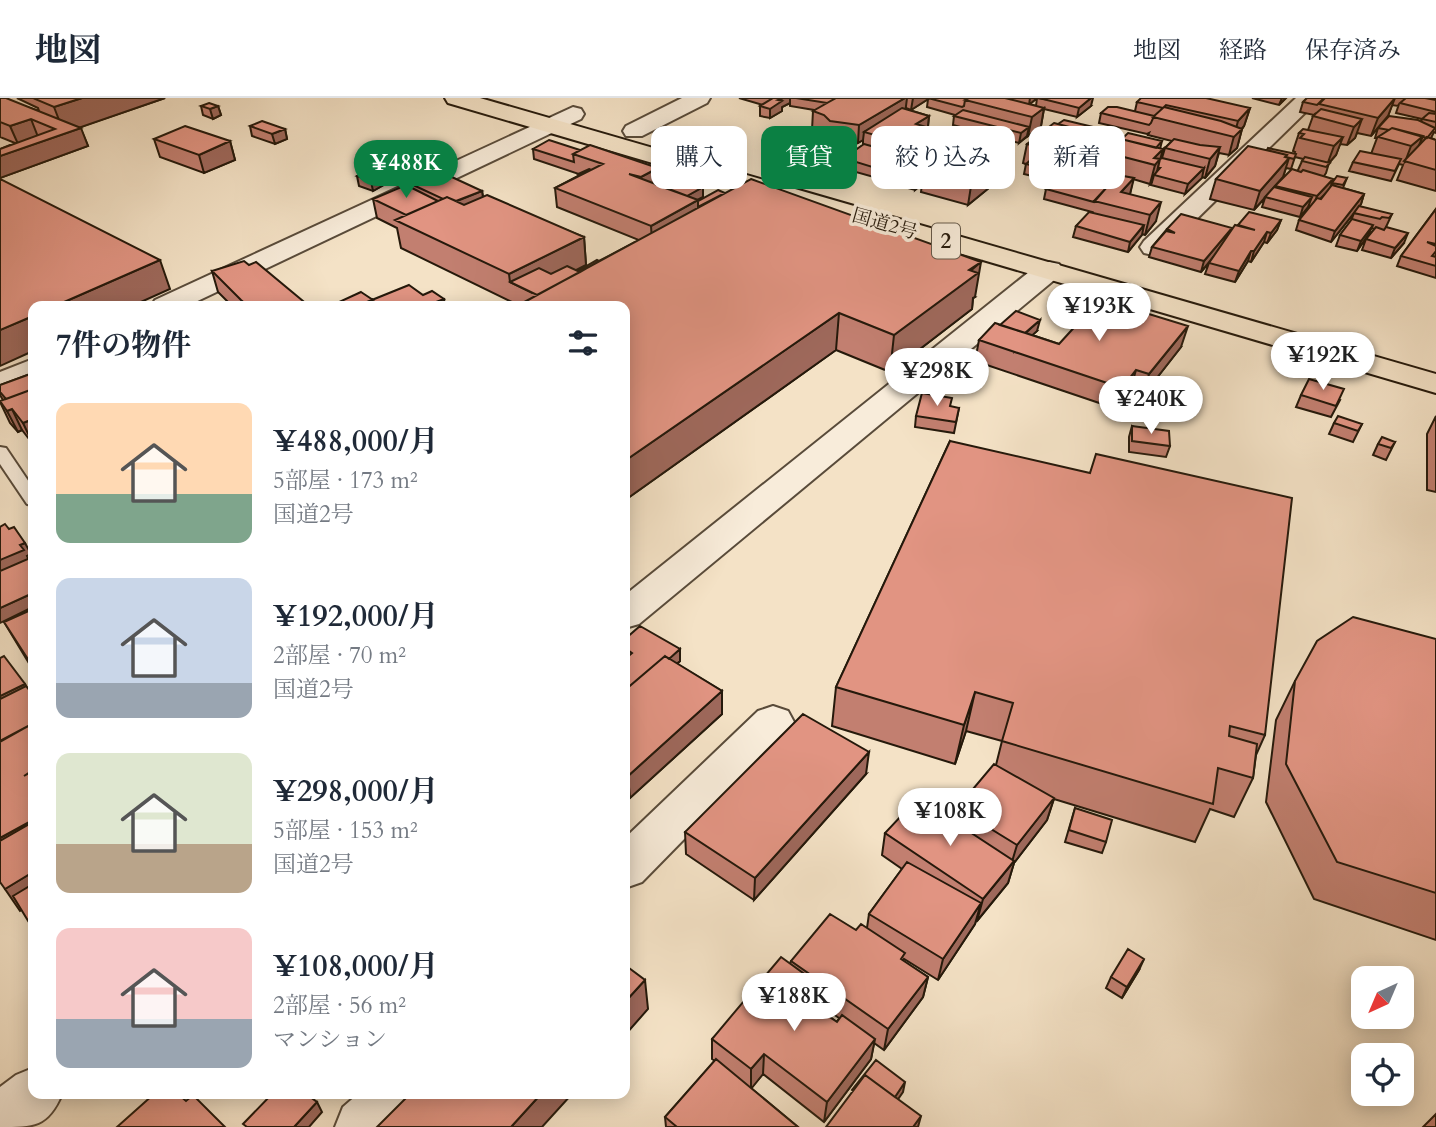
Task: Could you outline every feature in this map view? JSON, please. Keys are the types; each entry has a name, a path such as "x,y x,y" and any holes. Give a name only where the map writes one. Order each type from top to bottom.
{"highway":[{"name":"国道2号","path":"456,98 1436,384"},
{"name":"国道2号","path":"517,98 1436,360"}],"street":[{"path":"634,131 699,98"},
{"path":"1153,247 1309,98"},
{"path":"176,301 573,114"},
{"path":"630,611 1049,271"},
{"path":"0,384 28,370"},
{"path":"630,863 773,722"},
{"path":"0,1122 29,1099"},
{"path":"363,1127 392,1099"}],"lane":[{"path":"0,452 28,493"}],"building":[{"path":"0,98 81,128 0,156 0,149 55,129 31,119 10,126 0,122"},
{"path":"36,98 82,98 54,107"},
{"path":"773,98 783,98 770,109 760,106"},
{"path":"796,98 836,98 827,103"},
{"path":"836,98 905,98 859,125 830,121 824,115 813,111"},
{"path":"928,98 969,98 962,107"},
{"path":"1005,98 1044,108 1032,117 965,100"},
{"path":"1039,98 1091,98 1079,108"},
{"path":"1141,98 1206,98 1250,108 1238,121 1166,105 1163,108 1137,102"},
{"path":"1307,98 1324,98 1317,105 1303,102"},
{"path":"1325,98 1395,98 1378,118 1319,104"},
{"path":"1406,98 1436,100 1436,112 1400,103"},
{"path":"209,103 218,106 210,109 201,106"},
{"path":"1108,107 1154,116 1149,125 1101,113"},
{"path":"1164,107 1242,129 1234,137 1153,117"},
{"path":"902,108 929,116 916,124 923,126 874,126"},
{"path":"1321,109 1362,119 1354,127 1313,116"},
{"path":"963,110 1029,127 1021,133 1015,131 1015,126 993,126 954,116"},
{"path":"1429,113 1436,114 1436,122 1422,119"},
{"path":"1389,116 1418,120 1435,128 1427,138 1392,128 1378,128"},
{"path":"1064,120 1089,126 1066,126 1058,124"},
{"path":"262,121 285,129 272,134 250,126"},
{"path":"185,126 230,141 199,155 154,139"},
{"path":"1392,128 1423,136 1411,146 1378,137"},
{"path":"1303,129 1343,137 1334,146 1300,138 1304,134 1299,133"},
{"path":"1128,133 1162,141 1156,148 1125,140"},
{"path":"1427,137 1436,140 1436,170 1404,161"},
{"path":"1174,139 1220,147 1210,159 1165,148"},
{"path":"549,140 580,150 573,154 574,162 533,149"},
{"path":"1125,140 1163,149 1154,158 1160,159 1155,165 1125,157"},
{"path":"864,144 871,146 871,167 857,162 857,149"},
{"path":"590,145 651,166 651,172 641,177 629,174 651,182 651,189 669,189 698,200 651,226 555,188 603,164 573,154"},
{"path":"1248,146 1287,155 1285,157 1289,158 1260,191 1216,179"},
{"path":"1268,148 1296,154 1294,159 1267,150"},
{"path":"1360,151 1401,159 1395,171 1353,162"},
{"path":"1305,157 1330,163 1326,167 1302,161"},
{"path":"1162,158 1204,168 1188,184 1154,175 1160,168"},
{"path":"381,164 395,169 371,181 357,176"},
{"path":"1292,169 1333,179 1317,196 1275,186"},
{"path":"441,172 482,191 456,201 447,197 443,199 411,184"},
{"path":"1125,176 1134,178 1125,188"},
{"path":"1337,176 1347,178 1343,185 1332,183"},
{"path":"0,179 160,260 66,301 28,301 28,318 0,330"},
{"path":"751,179 761,183 761,189 779,189 981,262 969,270 978,273 894,335 839,313 630,457 630,301 526,301 733,189 747,189 747,181"},
{"path":"406,185 438,201 406,215 373,199"},
{"path":"1332,185 1364,194 1335,231 1299,220 1317,198 1321,199"},
{"path":"1274,187 1312,197 1303,207 1265,197"},
{"path":"668,189 699,189 687,196"},
{"path":"1046,189 1105,189 1094,202"},
{"path":"1105,189 1124,189 1121,192 1161,202 1150,215 1094,201"},
{"path":"718,190 725,193 698,207 698,201"},
{"path":"487,195 584,237 509,274 395,220 447,197 464,205"},
{"path":"1359,206 1392,214 1389,218 1380,219 1354,213"},
{"path":"1436,209 1436,244 1427,242 1436,246 1432,256 1436,257 1436,266 1401,256"},
{"path":"1089,212 1144,225 1130,242 1076,226"},
{"path":"1249,212 1281,220 1271,233 1267,232 1254,251 1251,251 1239,271 1209,263 1235,225 1255,230 1238,225"},
{"path":"1181,214 1232,228 1204,261 1152,247 1166,231 1175,233 1167,229"},
{"path":"1352,219 1373,225 1361,241 1340,235"},
{"path":"1376,227 1408,233 1395,248 1366,239"},
{"path":"597,260 599,261 578,271"},
{"path":"244,261 249,265 256,262 303,301 242,301 212,271"},
{"path":"567,266 580,272 537,295 510,282 539,268 551,274"},
{"path":"409,285 423,295 432,291 444,299 439,301 369,301"},
{"path":"361,292 373,300 370,301 341,301"},
{"path":"1100,299 1188,326 1149,374 1136,370 1122,388 979,340 995,323 1059,344"},
{"path":"1016,311 1040,320 1025,333 1000,325"},
{"path":"28,375 28,391 6,399 0,392 0,385"},
{"path":"1309,379 1344,389 1336,406 1301,395"},
{"path":"1137,384 1163,393 1160,398 1133,389"},
{"path":"28,391 28,421 23,423 12,409 7,411 0,401"},
{"path":"922,393 952,398 950,406 959,408 956,422 916,416"},
{"path":"1338,416 1362,424 1358,431 1334,423"},
{"path":"1132,426 1169,431 1170,446 1132,441"},
{"path":"1382,437 1395,442 1391,448 1378,444"},
{"path":"950,441 1090,473 1096,454 1292,498 1265,735 1230,726 1229,736 1257,744 1253,778 1218,768 1213,804 1002,741 1013,703 975,692 964,725 836,687"},
{"path":"5,524 9,529 14,527 25,543 20,545 24,550 0,560 0,527"},
{"path":"28,559 28,595 0,608 0,571"},
{"path":"28,611 28,659 4,622"},
{"path":"1353,617 1436,639 1436,893 1337,862 1286,764 1295,681 1317,641"},
{"path":"640,626 680,649 669,659 665,656 630,686 630,635"},
{"path":"4,656 25,684 0,696 0,658"},
{"path":"665,656 722,691 630,774 630,686"},
{"path":"26,686 28,689 28,726 0,741 0,699"},
{"path":"803,714 869,752 755,878 685,832"},
{"path":"28,726 28,773 24,776 28,774 28,823 0,838 0,742"},
{"path":"994,764 1054,798 1017,845 957,808"},
{"path":"918,798 1014,861 983,899 885,833"},
{"path":"1075,808 1112,820 1106,842 1069,830"},
{"path":"28,825 28,875 5,889 0,882 0,841"},
{"path":"907,862 981,903 943,959 869,914"},
{"path":"28,887 28,921 13,896"},
{"path":"830,914 856,930 861,924 905,953 901,959 928,977 888,1029 791,961"},
{"path":"1128,949 1144,959 1127,987 1111,977"},
{"path":"781,957 814,981 800,997 837,1022 842,1015 875,1039 827,1102 764,1054 751,1069 712,1039"},
{"path":"630,969 645,980 630,996"},
{"path":"716,1059 798,1127 677,1127 665,1117"},
{"path":"876,1060 905,1082 895,1097 865,1075 852,1090"},
{"path":"865,1075 921,1116 913,1127 826,1127"},
{"path":"148,1099 197,1099 225,1127 117,1127"},
{"path":"267,1099 313,1099 317,1102 294,1127 247,1127 243,1124"},
{"path":"405,1099 536,1099 511,1127 377,1127"}]}
